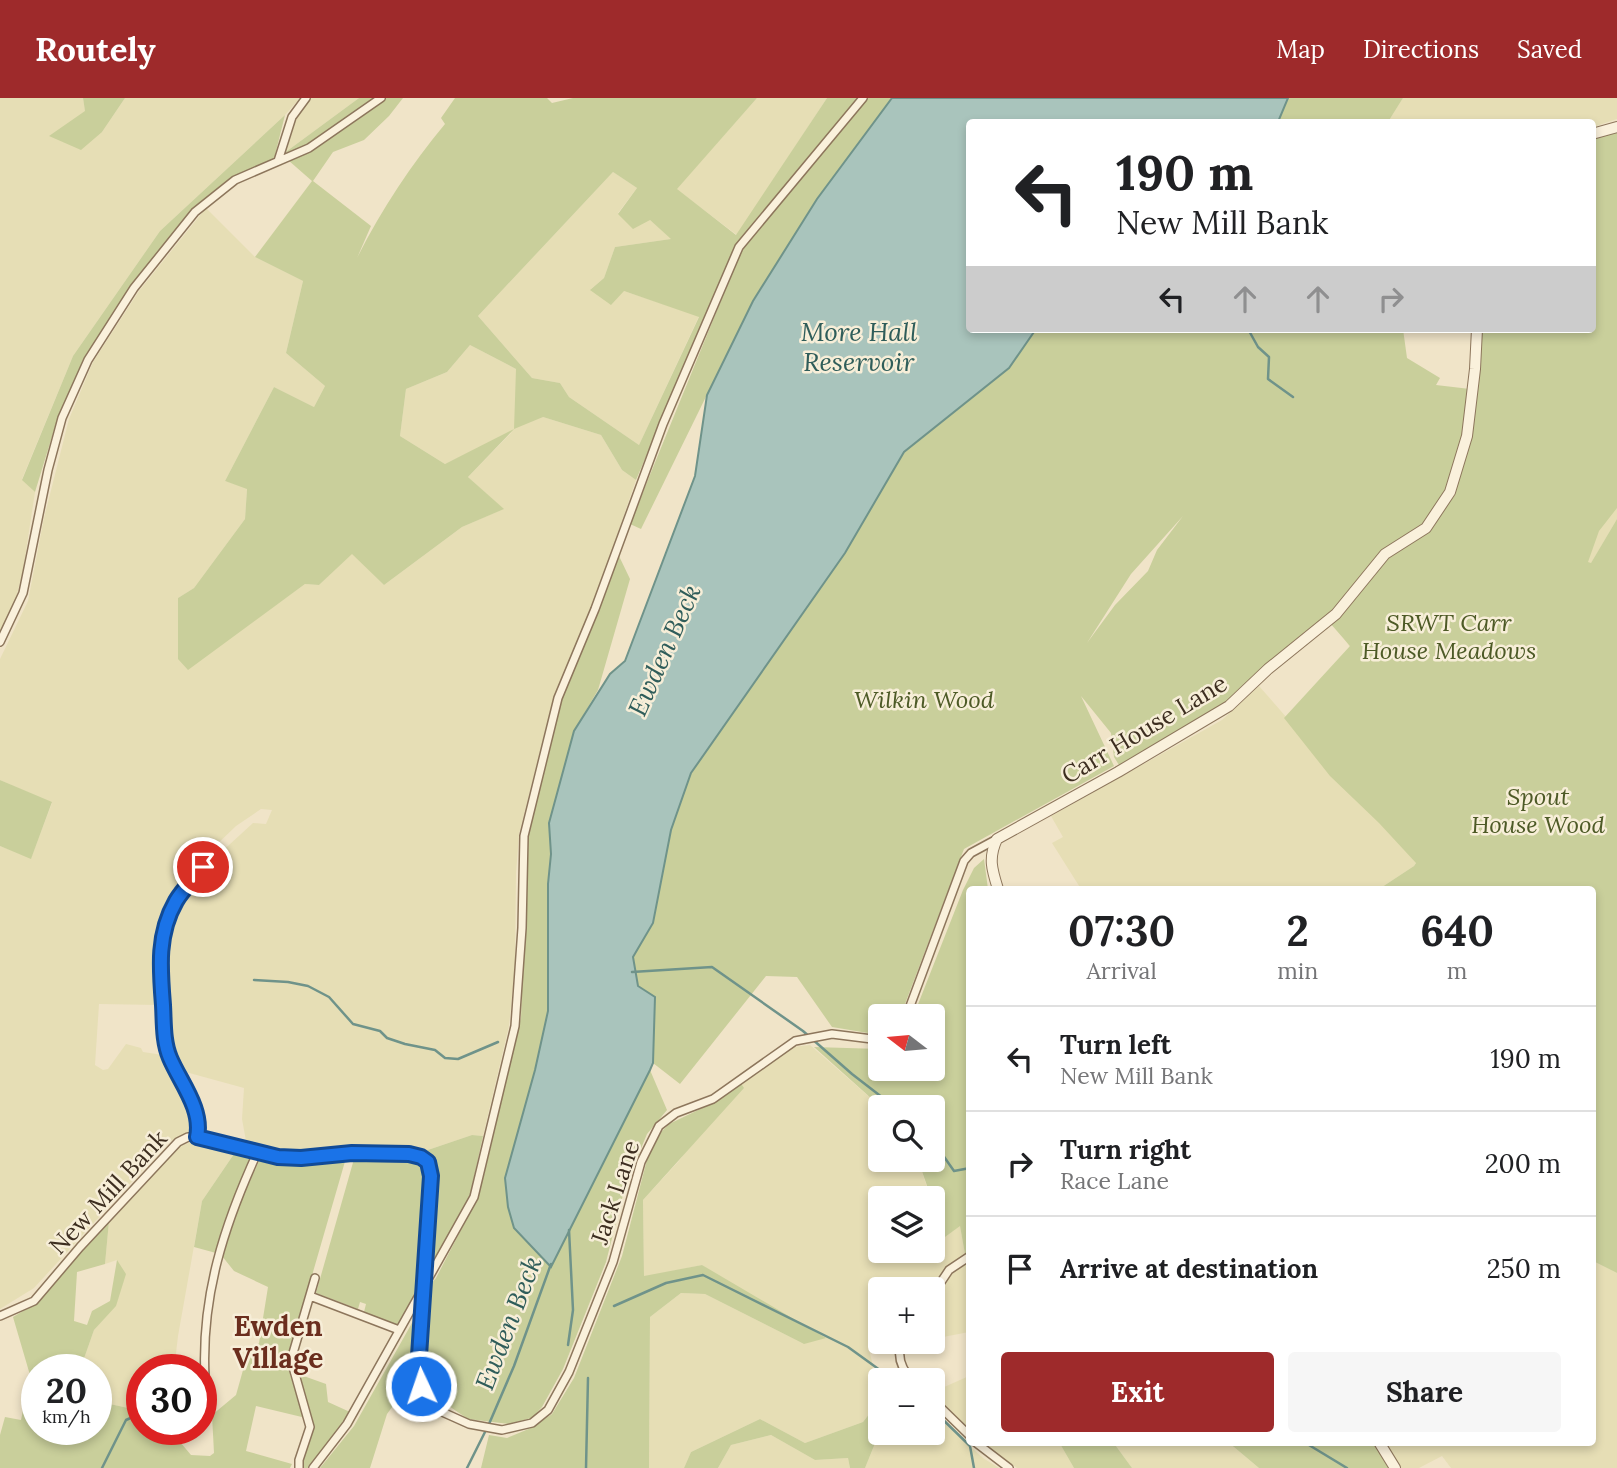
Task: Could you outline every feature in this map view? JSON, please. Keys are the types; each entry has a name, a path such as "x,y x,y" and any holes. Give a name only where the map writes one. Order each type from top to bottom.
{"street":[{"path":"278,161 292,117 306,98"},
{"path":"0,642 23,593 48,470 62,418 88,360 135,288 195,212 235,180 309,148 381,98"},
{"path":"313,1468 347,1424 474,1197 515,1026 522,928 524,836 558,698 595,609 663,424 739,247 863,98"},
{"path":"1596,133 1617,127"},
{"name":"Carr House Lane","path":"998,839 1228,706 1268,669 1336,614 1385,554 1426,528 1450,492 1467,436 1477,333"},
{"path":"997,886 990,862 998,839"},
{"path":"911,1004 964,861 971,853 998,839"},
{"path":"197,1137 199,1129 192,1104 169,1056 166,1042 160,942 176,900 217,851"},
{"name":"Jack Lane","path":"502,1430 532,1423 548,1410 564,1381 613,1262 633,1186 646,1149 659,1126 676,1113 713,1099 795,1041 832,1034 868,1038"},
{"name":"New Mill Bank","path":"0,1316 33,1301 178,1142 188,1137 278,1157 301,1158 352,1153 409,1154 428,1162 431,1176 419,1356 421,1386 424,1394 440,1411 470,1424 502,1430"},
{"path":"204,1354 207,1307 217,1262 245,1180 258,1152"},
{"path":"944,1277 949,1270 966,1259"},
{"path":"299,1468 310,1427 292,1360 315,1278"},
{"path":"310,1296 399,1330"},
{"path":"945,1412 966,1432"},
{"path":"980,1446 1009,1468"},
{"path":"1381,1446 1395,1468"}],"green space":[{"path":"0,98 83,98 85,110 102,132 125,98 300,98 160,231 73,356 22,479 35,492 23,571 16,598 0,632"},
{"path":"83,98 125,98 102,132 81,150 49,136 85,111"},
{"path":"311,98 359,98 283,154 294,119"},
{"path":"359,98 375,98 306,145 283,154"},
{"path":"385,98 403,98 364,140 333,152 313,181 371,226 357,258 397,188 445,124 441,118 455,98 547,98 552,103 573,98 757,98 677,189 736,235 827,98 892,98 817,199 753,301 641,529 630,524 742,249 769,218 755,224 736,245 636,480 622,470 601,435 543,417 514,429 468,477 504,509 462,527 384,585 352,554 319,585 305,584 188,670 178,659 178,598 194,588 245,519 247,489 225,481 274,387 314,407 325,386 286,353 303,281 255,257 312,181 288,160 310,150","holes":["613,172 637,188 618,214 633,229 650,220 671,239 615,247 604,278 590,290 611,305 624,291 699,317 639,445 569,397 560,383 532,378 478,316","470,345 516,369 514,429 445,464 400,436 406,389 447,372"]},
{"path":"757,98 827,98 737,235 676,189"},
{"path":"1288,98 1403,98 1390,119 1279,119"},
{"path":"1403,98 1617,98 1617,119 1596,126 1596,119 1390,119"},
{"path":"285,115 274,159 233,178 195,212 132,286 85,356 58,417 35,492 22,480 73,356 160,231"},
{"name":"SRWT Carr House Meadows","path":"1617,130 1617,508 1599,531 1588,562 1591,563 1617,519 1617,1273 1596,1262 1596,886 1384,886 1416,863 1330,776 1284,718 1350,646 1330,623 1385,559 1434,523 1455,495 1470,436 1479,333 1596,333 1596,138"},
{"name":"SRWT Carr House Meadows","path":"1617,137 1617,519 1414,866 1384,886 1079,886 1052,843 1063,837 1051,816 1222,720 1259,686 1287,718 1352,650 1336,627 1430,540 1589,333 1596,333 1596,298"},
{"path":"613,172 637,188 618,213 650,220 672,239 615,247 604,278 591,289 624,291 699,316 639,445 569,397 560,383 532,378 478,316"},
{"path":"206,208 255,257 303,281 286,353 325,386 314,407 274,387 225,481 247,488 245,519 194,588 178,598 187,669 305,584 319,585 352,553 384,585 462,527 503,509 468,477 512,432 445,464 400,436 406,389 447,372 470,345 516,369 543,417 601,435 622,470 636,480 593,605 554,696 519,834 515,967 509,1026 483,1136 472,1135 419,1153 408,1149 355,1146 277,1151 246,1141 242,1119 244,1088 182,1071 168,1041 164,959 166,944 180,901 217,856 253,823 266,824 272,810 261,809 236,826 209,852 173,898 155,945 153,968 159,1005 99,1004 95,1065 103,1070 108,1069 126,1044 141,1048 143,1052 163,1055 186,1098 192,1130 167,1143 34,1288 0,1309 0,846 31,858 52,803 0,780 0,659 28,601 44,518 69,419 93,362 139,291"},
{"name":"Wilkin Wood","path":"1033,333 1404,333 1407,358 1440,378 1436,385 1470,389 1465,436 1449,490 1420,529 1396,545 1332,616 1217,710 1134,759 1119,765 1114,757 1111,733 1081,696 1114,766 964,849 905,1004 868,1004 868,1033 832,1027 797,977 766,976 680,1084 653,1063 655,998 638,986 633,957 653,923 671,830 691,773 845,553 904,452 1009,368","holes":["1183,516 1157,550 1148,571 1115,605 1087,643 1131,574"]},
{"path":"619,556 630,579 598,690 574,731 549,823 551,854 548,884 548,1011 535,1070 514,1228 550,1266 650,1070 667,1110 647,1134 625,1187 606,1262 563,1369 542,1407 532,1418 509,1424 468,1419 437,1398 428,1386 424,1369 429,1286 436,1278 477,1199 484,1175 521,1017 528,836 562,697"},
{"path":"0,780 52,802 31,859 0,846"},
{"path":"984,859 988,886 966,886 965,1254 960,1226 945,1237 945,1186 927,1186 922,1172 945,1172 945,1095 868,1095 814,1047 868,1049 868,1082 945,1082 945,1004 918,1004 963,890 974,868"},
{"path":"810,1045 868,1096 868,1172 922,1172 927,1186 868,1186 868,1263 945,1263 945,1237 960,1225 965,1254 941,1277 868,1277 868,1354 874,1368 868,1368 868,1416 863,1422 805,1443 760,1419 691,1452 684,1468 649,1468 650,1317 681,1293 705,1294 804,1344 702,1265 644,1277 643,1200 678,1162 740,1082 793,1047"},
{"path":"740,1082 744,1088 643,1200 644,1276 702,1265 826,1338 804,1344 705,1294 681,1293 650,1317 649,1468 481,1468 489,1435 507,1438 531,1428 552,1414 574,1378 622,1256 648,1156 656,1137 669,1124 717,1101"},
{"path":"472,1135 483,1136 470,1195 431,1265 436,1175 431,1156 419,1153"},
{"path":"194,1141 236,1151 202,1201 176,1354 126,1354 126,1408 112,1404 112,1354 86,1354 94,1330 116,1305 117,1260 105,1264 109,1221 179,1146"},
{"path":"236,1151 253,1156 244,1172 216,1253 194,1247 202,1201"},
{"path":"346,1158 289,1355 290,1375 306,1418 256,1406 246,1451 292,1464 290,1468 0,1468 0,1435 5,1417 21,1420 21,1445 112,1445 112,1404 126,1408 126,1445 183,1445 191,1455 210,1456 214,1453 214,1445 217,1445 217,1411 236,1395 245,1363 259,1343 268,1287 234,1271 222,1256 243,1196 260,1159 304,1162"},
{"path":"354,1159 410,1159 424,1165 426,1175 420,1285 398,1326 364,1312 366,1304 360,1302 358,1309 316,1293"},
{"path":"109,1221 105,1264 77,1272 74,1321 87,1325 92,1311 110,1301 117,1260 126,1274 116,1306 94,1330 86,1354 24,1354 13,1317 35,1304"},
{"path":"966,1262 966,1333 945,1337 945,1279"},
{"path":"1596,1262 1617,1273 1617,1468 1451,1468 1442,1456 1419,1468 1399,1468 1385,1446 1596,1446"},
{"path":"417,1314 414,1377 387,1414 370,1468 320,1468 354,1426"},
{"path":"298,1374 326,1384 328,1402 350,1412 310,1468 301,1468 312,1420"},
{"path":"966,1377 966,1427 945,1405 945,1387"},
{"path":"868,1416 868,1445 874,1445 865,1468 850,1468 848,1458 815,1460 771,1435 731,1445 718,1468 684,1468 691,1452 760,1419 805,1443 863,1422"},
{"path":"945,1424 966,1443 966,1446 999,1468 865,1468 874,1445 945,1445"},
{"path":"771,1435 815,1460 848,1458 850,1468 718,1468 731,1445"},
{"path":"987,1446 1061,1446 1074,1468 1017,1468"},
{"path":"1061,1446 1116,1446 1132,1468 1074,1468"},
{"path":"1116,1446 1233,1446 1259,1468 1132,1468"},
{"path":"1233,1446 1376,1446 1390,1468 1259,1468"}],"water":[{"name":"More Hall Reservoir","path":"892,98 1288,98 1279,119 966,119 966,333 1033,333 1009,368 904,452 845,553 691,773 671,830 653,923 633,957 638,986 655,997 653,1063 551,1267 514,1228 508,1207 505,1178 535,1070 548,1011 548,884 551,854 549,823 574,731 610,674 625,661 695,476 707,395 753,301 817,199"}],"waterway":[{"path":"1250,333 1258,347 1269,357 1268,379 1293,397"},
{"path":"632,972 712,967 803,1031 879,1095"},
{"path":"254,980 308,986 329,997 353,1024 380,1031 387,1038 405,1044 435,1050 445,1058 458,1059 498,1042"},
{"path":"945,1158 954,1171 966,1169"},
{"name":"Ewden Beck","path":"568,1345 573,1310 569,1230"},
{"name":"Ewden Beck","path":"489,1424 514,1366 551,1264"},
{"path":"614,1306 666,1283 703,1275 848,1347 877,1368"},
{"path":"586,1468 588,1378"},
{"path":"102,1468 126,1420"},
{"path":"945,1422 966,1442"},
{"name":"Ewden Beck","path":"467,1468 486,1430"},
{"path":"970,1446 974,1468"},
{"path":"1311,1446 1347,1468"}],"district":[{"name":"Ewden Village","path":"278,1342"}],"route":[{"path":"203,867 176,900 160,942 159,958 166,1042 169,1056 192,1104 199,1129 197,1137 278,1157 301,1158 352,1153 409,1154 428,1162 431,1176 429,1226 418,1368 421,1386"}],"park label":[{"name":"Spout House Wood","path":"1538,810"}]}
